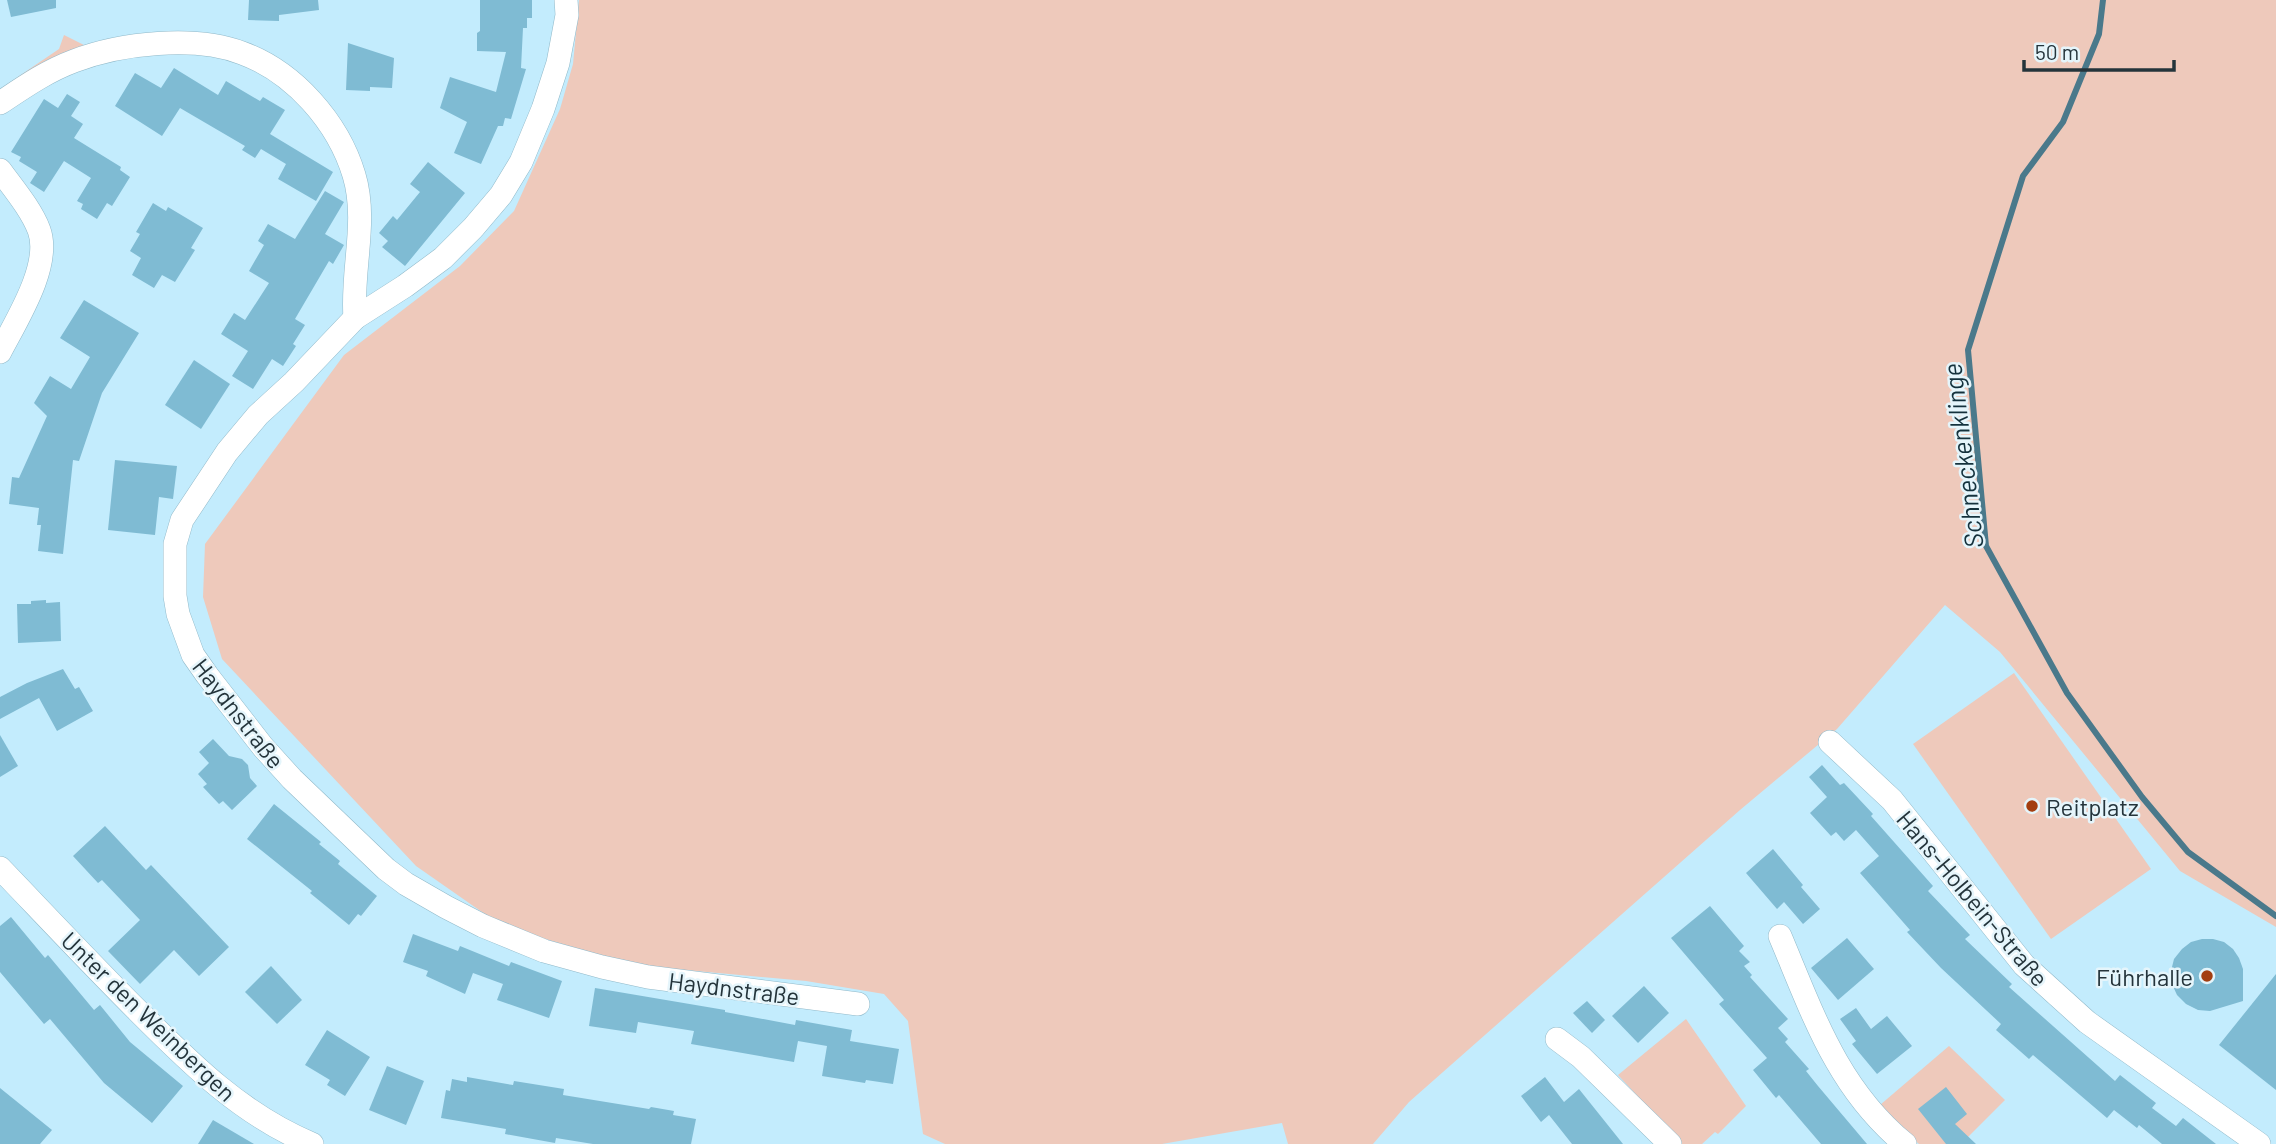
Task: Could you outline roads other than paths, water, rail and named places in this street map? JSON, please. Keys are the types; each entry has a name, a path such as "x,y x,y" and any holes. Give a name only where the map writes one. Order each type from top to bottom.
{"street":[{"name":"Haydnstraße","path":"566,0 558,63 543,109 521,162 501,195 443,258 355,318 294,382 258,415 227,452 182,520 174,544 174,596 185,637 207,675 292,779 386,869 406,884 483,926 544,951 648,977 858,1004"},
{"path":"0,103 46,74 75,60 161,43 200,44 240,52 281,72 314,104 337,135 355,177 359,225 355,318"},
{"path":"0,170 38,228 42,241 42,256 29,295 0,352"},
{"name":"Hans-Holbein-Straße","path":"1830,742 1892,800 2024,965 2087,1022 2259,1144"},
{"name":"Unter den Weinbergen","path":"0,868 134,1008 216,1086 283,1132 312,1144"},
{"path":"1780,936 1826,1046 1872,1112 1905,1144"},
{"path":"1558,1039 1581,1057 1670,1144"}],"waterway":[{"name":"Schneckenklinge","path":"2103,0 2099,34 2063,122 2023,176 1968,350 1986,546 2067,693 2142,797 2188,852 2276,916"}],"place":[{"name":"Reitplatz","path":"2032,806"},
{"name":"Führhalle","path":"2207,976"}]}
